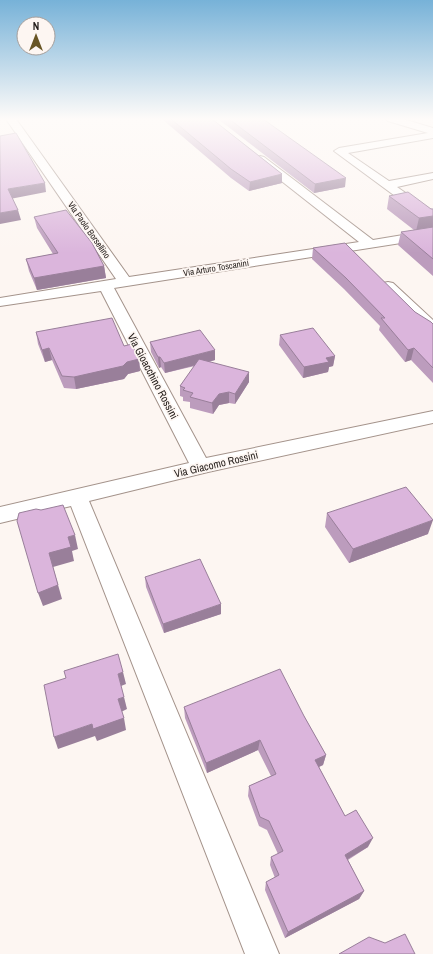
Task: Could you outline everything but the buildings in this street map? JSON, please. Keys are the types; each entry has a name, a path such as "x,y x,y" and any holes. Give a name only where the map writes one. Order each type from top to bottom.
{"street":[{"name":"Via Paolo Borsellino","path":"42,164 125,282"},
{"path":"266,164 370,244"},
{"path":"357,164 433,218"},
{"path":"387,185 433,176"},
{"name":"Via Arturo Toscanini","path":"0,302 432,235"},
{"path":"348,247 359,258"},
{"path":"376,275 433,329"},
{"name":"Via Gioacchino Rossini","path":"105,285 200,467"},
{"name":"Via Giacomo Rossini","path":"0,515 200,467 433,417"},
{"path":"77,496 262,954"}]}
